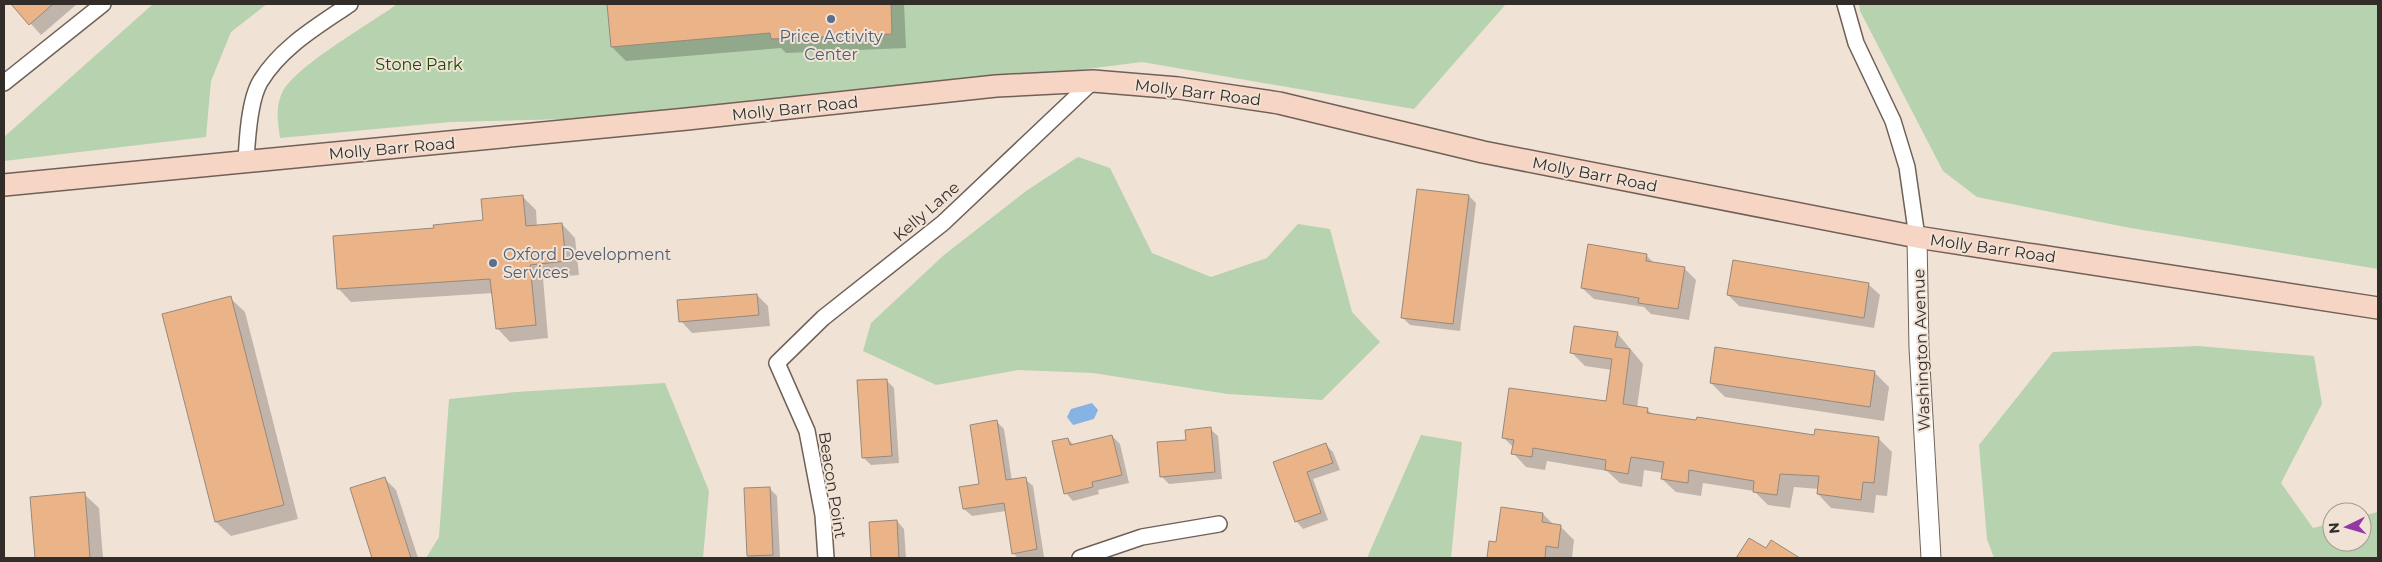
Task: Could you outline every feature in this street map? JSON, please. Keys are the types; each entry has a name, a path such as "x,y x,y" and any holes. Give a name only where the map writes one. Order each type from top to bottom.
{"main road":[{"name":"Molly Barr Road","path":"4,185 678,120 996,86 1093,81 1178,88 1279,103 1483,152 1917,237 2378,308"}],"street":[{"path":"4,83 103,4"},
{"path":"246,162 247,138 259,83 277,60 297,40 350,4"},
{"name":"Washington Avenue","path":"1845,4 1856,43 1896,130 1907,167 1917,237 1919,348 1931,558"},
{"name":"Kelly Lane","path":"777,363 823,318 943,223 1093,81"},
{"name":"Beacon Point","path":"777,363 807,431 823,515 826,558"},
{"path":"1080,558 1142,537 1219,524"}],"green space":[{"path":"153,4 267,4 231,32 211,81 206,137 4,161 4,137"},
{"name":"Stone Park","path":"397,4 1506,4 1414,109 1142,62 727,115 450,122 280,138 278,104 282,93 290,82 317,58"},
{"path":"1859,4 2378,4 2378,269 2125,227 1977,197 1943,171 1860,11"},
{"path":"1078,157 1110,168 1152,253 1211,277 1267,258 1298,224 1330,229 1352,312 1380,342 1322,400 1228,394 1093,373 1018,370 936,385 863,351 871,323 944,255 1026,191"},
{"path":"2198,346 2314,356 2322,404 2281,483 2313,528 2322,526 2322,552 2372,552 2372,514 2378,512 2378,558 1994,558 1987,539 1979,445 2053,352"},
{"path":"665,383 709,491 703,558 426,558 439,537 449,399 516,392"},
{"path":"1421,435 1462,442 1451,558 1367,558"}],"water":[{"path":"1092,403 1098,410 1094,419 1073,425 1067,417 1071,409"}],"building":[{"path":"11,4 53,4 29,25"},
{"path":"607,4 891,4 892,34 771,39 770,33 611,47"},
{"path":"1417,189 1469,195 1453,324 1401,318"},
{"name":"Oxford Development Services","path":"523,195 526,226 562,223 566,261 530,265 536,325 496,329 490,279 337,289 333,236 434,228 433,225 483,220 481,199"},
{"path":"1588,244 1647,254 1646,261 1685,267 1678,309 1638,303 1639,298 1581,288"},
{"path":"1733,260 1869,283 1864,318 1727,295"},
{"path":"757,294 759,315 679,322 677,300"},
{"path":"231,296 284,505 215,522 162,314"},
{"path":"1574,326 1618,332 1615,347 1630,349 1623,404 1648,408 1647,413 1696,420 1697,417 1814,435 1815,429 1879,437 1874,483 1863,482 1861,500 1817,494 1819,476 1780,474 1777,495 1753,492 1754,481 1689,470 1688,483 1661,479 1664,462 1631,457 1628,474 1605,470 1606,460 1533,448 1532,457 1511,454 1514,440 1502,438 1509,388 1606,401 1612,359 1570,353"},
{"path":"1715,347 1875,371 1870,407 1710,383"},
{"path":"887,379 892,456 862,458 857,380"},
{"path":"997,420 1006,480 1026,477 1037,549 1012,554 1004,503 963,509 959,487 979,484 970,425"},
{"path":"1211,427 1215,472 1160,477 1157,442 1186,440 1185,430"},
{"path":"1112,435 1122,475 1092,482 1093,487 1064,494 1052,441 1068,438 1070,445"},
{"path":"1326,443 1333,463 1307,472 1321,513 1295,522 1273,462"},
{"path":"385,477 411,558 372,558 350,488"},
{"path":"770,487 773,555 747,556 744,488"},
{"path":"85,492 90,558 35,558 30,497"},
{"path":"1501,507 1543,513 1542,522 1561,525 1558,548 1546,546 1545,558 1487,558 1489,541 1496,542"},
{"path":"897,520 899,558 871,558 869,522"},
{"path":"1749,538 1766,548 1771,540 1800,558 1736,558"}],"place":[{"name":"Price Activity Center","path":"831,19"},
{"name":"Oxford Development Services","path":"493,263"}]}
